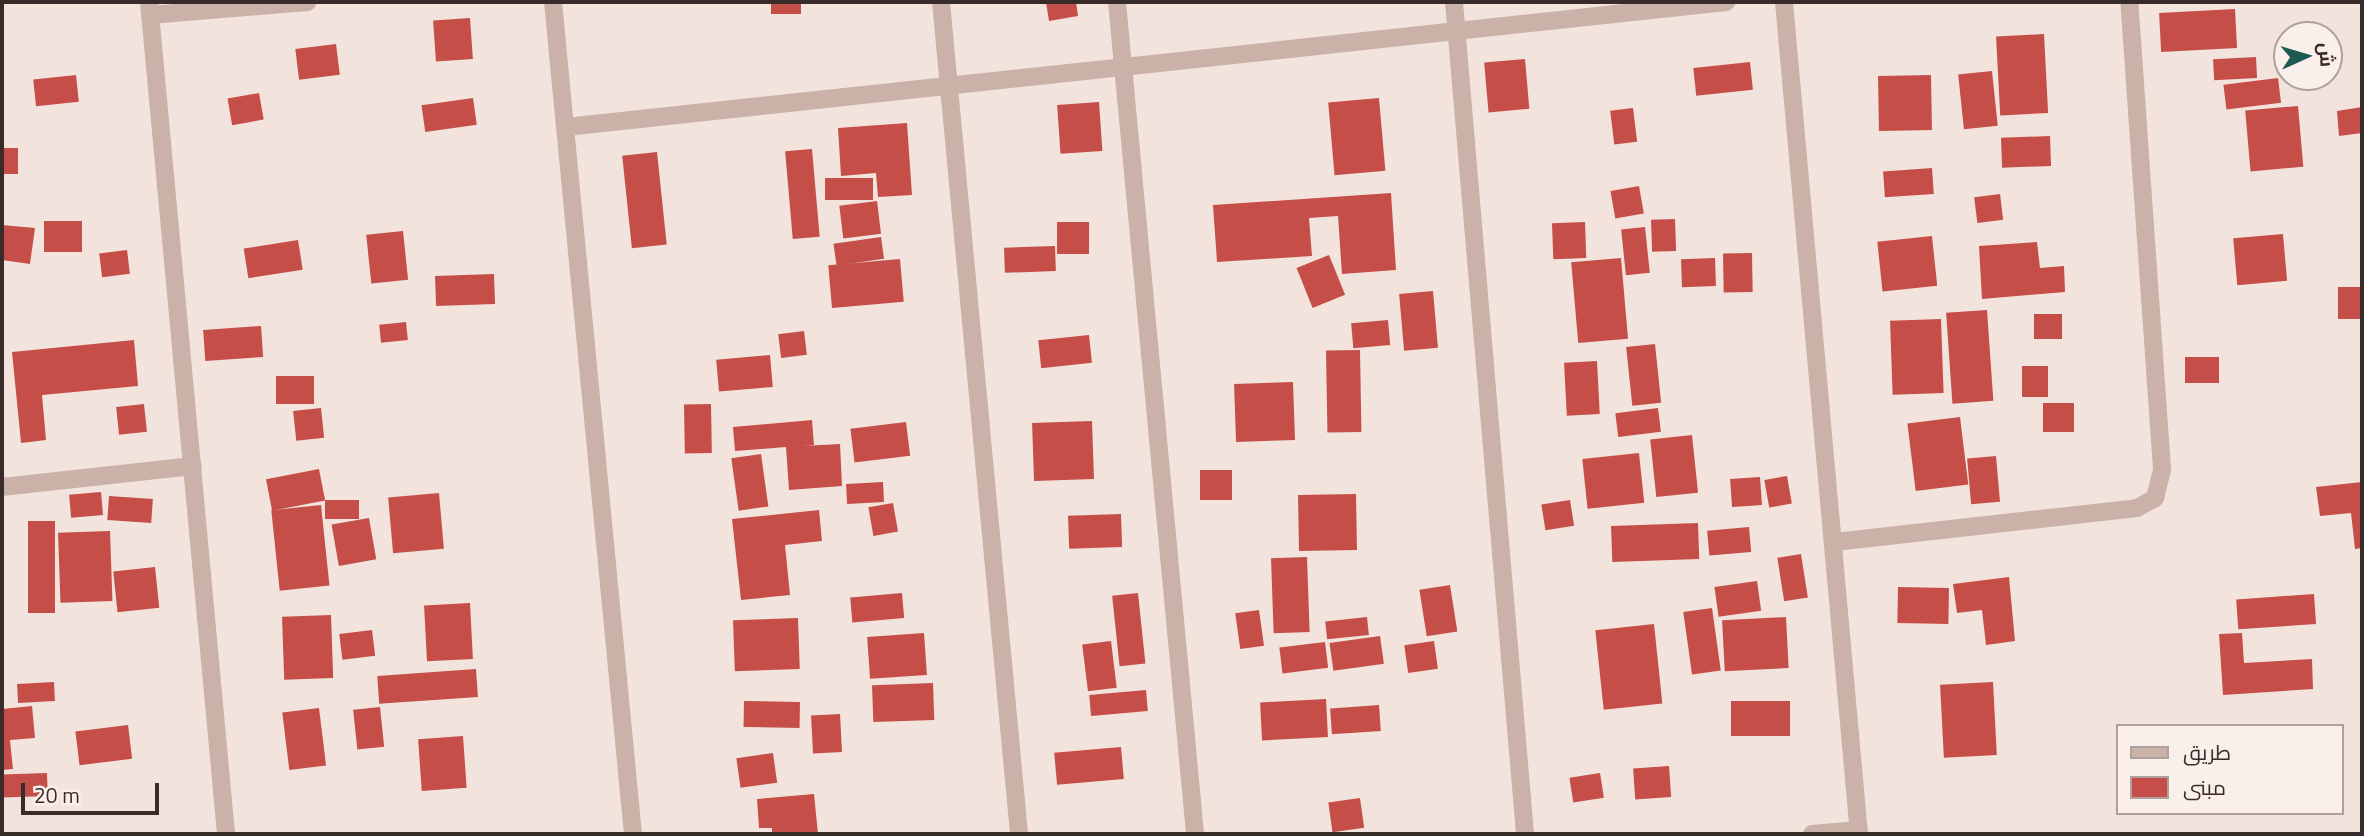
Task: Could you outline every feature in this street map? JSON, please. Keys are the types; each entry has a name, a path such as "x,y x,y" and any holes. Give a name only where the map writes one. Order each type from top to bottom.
{"street":[{"path":"226,834 150,8 307,2"},
{"path":"553,2 634,834"},
{"path":"941,2 1019,834"},
{"path":"1117,2 1195,834"},
{"path":"1454,2 1525,834"},
{"path":"566,127 1726,2"},
{"path":"1784,2 1835,542 1859,832 1812,834"},
{"path":"1835,542 2137,508 2155,498 2162,469 2129,2"},
{"path":"2,487 193,466"}],"building":[{"path":"771,2 801,2 801,14 771,14"},
{"path":"1046,2 1076,2 1078,16 1049,21"},
{"path":"2235,9 2237,48 2161,52 2159,13"},
{"path":"470,18 473,59 436,61 433,21"},
{"path":"2044,34 2048,113 2000,115 1996,37"},
{"path":"336,44 340,75 299,80 295,49"},
{"path":"2256,57 2257,78 2214,80 2213,59"},
{"path":"1525,59 1529,109 1489,112 1484,63"},
{"path":"1750,62 1753,90 1696,96 1693,68"},
{"path":"1992,71 1998,126 1964,129 1958,75"},
{"path":"76,75 79,102 36,106 33,79"},
{"path":"1931,75 1932,130 1879,131 1878,76"},
{"path":"2273,79 2273,91 2280,91 2281,103 2226,110 2223,85"},
{"path":"259,93 264,120 232,125 227,99"},
{"path":"473,98 477,125 425,132 422,105"},
{"path":"1379,98 1385,171 1335,175 1328,102"},
{"path":"1099,102 1102,151 1061,154 1057,105"},
{"path":"2298,106 2303,167 2251,171 2245,111"},
{"path":"2362,107 2362,133 2339,136 2337,111"},
{"path":"1633,108 1637,142 1614,145 1610,111"},
{"path":"907,123 912,195 878,197 876,173 841,176 838,128"},
{"path":"2050,136 2051,166 2002,168 2001,138"},
{"path":"2,148 18,148 18,174 2,174"},
{"path":"812,149 820,237 793,239 785,151"},
{"path":"657,152 667,244 632,248 622,156"},
{"path":"1932,168 1934,194 1885,197 1883,171"},
{"path":"825,178 873,178 873,200 825,200"},
{"path":"1639,186 1644,214 1615,219 1610,191"},
{"path":"1391,193 1396,270 1342,274 1338,216 1309,218 1312,256 1217,262 1213,205"},
{"path":"2000,194 2003,220 1977,223 1974,197"},
{"path":"877,201 881,234 843,238 839,206"},
{"path":"1675,219 1676,251 1652,252 1651,220"},
{"path":"44,221 82,221 82,252 44,252"},
{"path":"1057,222 1089,222 1089,254 1057,254"},
{"path":"1585,222 1586,258 1553,259 1552,223"},
{"path":"2,225 35,228 30,264 2,260"},
{"path":"1645,227 1650,273 1626,275 1621,230"},
{"path":"403,231 408,280 371,284 366,235"},
{"path":"2283,234 2287,281 2237,285 2233,238"},
{"path":"1932,236 1937,286 1883,291 1877,242"},
{"path":"881,237 884,259 837,265 833,244"},
{"path":"298,240 303,270 248,278 244,249"},
{"path":"2037,242 2040,268 2064,266 2065,292 1982,299 1979,246"},
{"path":"1055,246 1056,271 1005,273 1004,248"},
{"path":"127,250 130,274 102,277 99,253"},
{"path":"1752,253 1753,292 1724,293 1723,254"},
{"path":"1329,255 1345,295 1313,308 1297,268"},
{"path":"1621,258 1628,339 1578,343 1571,262"},
{"path":"1715,258 1716,286 1682,287 1681,259"},
{"path":"900,259 904,302 832,308 828,265"},
{"path":"494,274 495,304 436,306 435,276"},
{"path":"2338,287 2362,287 2362,319 2338,319"},
{"path":"1433,291 1438,348 1404,351 1399,294"},
{"path":"1987,310 1993,401 1952,404 1946,313"},
{"path":"2034,314 2062,314 2062,339 2034,339"},
{"path":"1941,319 1944,393 1893,395 1890,321"},
{"path":"1388,320 1390,345 1353,348 1351,323"},
{"path":"406,322 408,340 381,343 379,325"},
{"path":"261,326 263,357 205,361 203,330"},
{"path":"804,331 807,355 781,358 778,334"},
{"path":"1089,335 1092,363 1041,368 1038,340"},
{"path":"134,340 138,386 42,395 46,440 21,443 12,352"},
{"path":"1655,344 1661,403 1632,406 1626,347"},
{"path":"1360,350 1361,432 1327,433 1326,351"},
{"path":"770,355 773,387 719,392 716,360"},
{"path":"2185,357 2219,357 2219,383 2185,383"},
{"path":"1597,361 1600,414 1567,416 1564,363"},
{"path":"2022,366 2048,366 2048,397 2022,397"},
{"path":"276,376 314,376 314,404 276,404"},
{"path":"1293,382 1295,440 1236,442 1234,384"},
{"path":"2043,403 2074,403 2074,432 2043,432"},
{"path":"144,404 147,432 119,435 116,407"},
{"path":"684,404 711,404 712,453 685,453"},
{"path":"321,408 324,438 296,441 293,411"},
{"path":"1658,408 1661,432 1618,437 1615,413"},
{"path":"1960,417 1968,484 1916,491 1907,423"},
{"path":"812,420 814,445 803,446 840,444 842,486 789,490 786,447 735,451 733,427"},
{"path":"1092,421 1094,479 1034,481 1032,423"},
{"path":"906,422 910,456 855,463 850,429"},
{"path":"1692,435 1698,493 1656,497 1650,439"},
{"path":"1639,453 1644,503 1588,509 1582,459"},
{"path":"761,454 768,506 739,511 731,458"},
{"path":"1996,456 2000,502 1971,504 1967,459"},
{"path":"319,469 325,500 272,511 266,479"},
{"path":"1200,470 1232,470 1232,500 1200,500"},
{"path":"1787,476 1792,504 1769,508 1764,480"},
{"path":"1760,477 1762,505 1732,507 1730,479"},
{"path":"883,482 884,502 847,504 846,484"},
{"path":"2362,482 2362,548 2355,549 2351,513 2320,516 2316,487"},
{"path":"101,492 103,515 71,518 69,495"},
{"path":"439,493 444,549 393,553 388,497"},
{"path":"1356,494 1357,550 1299,551 1298,495"},
{"path":"109,496 153,499 151,523 107,520"},
{"path":"325,500 359,500 359,519 325,519"},
{"path":"1570,500 1574,526 1545,530 1541,505"},
{"path":"893,503 898,532 873,536 868,507"},
{"path":"321,505 329,586 280,591 271,510"},
{"path":"819,510 822,541 785,545 790,595 741,600 732,519"},
{"path":"1121,514 1122,547 1069,549 1068,516"},
{"path":"369,518 376,559 339,566 332,525"},
{"path":"28,521 55,521 55,613 28,613"},
{"path":"1698,523 1699,559 1612,562 1611,526"},
{"path":"1749,527 1751,552 1709,556 1707,531"},
{"path":"110,531 112,601 60,603 58,533"},
{"path":"1801,554 1808,597 1784,601 1777,558"},
{"path":"1307,557 1310,632 1274,633 1271,558"},
{"path":"155,567 159,608 118,612 113,571"},
{"path":"2009,577 2015,641 1986,645 1982,610 1957,613 1953,584"},
{"path":"1757,581 1761,611 1719,617 1714,587"},
{"path":"1450,585 1457,631 1427,636 1419,590"},
{"path":"1898,587 1949,588 1948,624 1897,623"},
{"path":"902,593 904,618 852,622 850,598"},
{"path":"1138,593 1145,664 1120,666 1112,596"},
{"path":"2314,594 2316,624 2238,629 2236,599"},
{"path":"470,603 473,659 427,661 424,605"},
{"path":"1712,608 1721,670 1692,674 1683,612"},
{"path":"1259,610 1264,646 1240,649 1235,613"},
{"path":"331,615 333,678 284,680 282,617"},
{"path":"1367,617 1369,635 1327,639 1325,621"},
{"path":"1786,617 1789,668 1725,671 1722,620"},
{"path":"798,618 800,669 735,671 733,620"},
{"path":"1654,624 1662,704 1604,710 1595,630"},
{"path":"372,630 375,656 342,660 339,634"},
{"path":"924,633 927,675 870,679 867,637"},
{"path":"2242,633 2244,663 2312,659 2313,689 2223,695 2219,634"},
{"path":"1380,636 1384,664 1333,671 1329,643"},
{"path":"1111,641 1117,688 1088,691 1082,645"},
{"path":"1434,641 1438,669 1408,673 1404,645"},
{"path":"1325,642 1328,668 1283,673 1279,648"},
{"path":"476,669 478,697 379,704 377,676"},
{"path":"54,682 55,701 18,703 17,684"},
{"path":"1993,682 1997,755 1944,758 1940,685"},
{"path":"933,683 934,720 873,722 872,685"},
{"path":"1146,690 1148,711 1091,716 1089,695"},
{"path":"1326,699 1328,737 1262,740 1260,702"},
{"path":"744,701 800,702 800,728 744,727"},
{"path":"1731,701 1790,701 1790,736 1731,736"},
{"path":"1379,705 1381,731 1332,734 1330,708"},
{"path":"32,706 35,738 10,740 13,769 2,770 2,709"},
{"path":"380,707 384,747 357,750 353,710"},
{"path":"319,708 326,766 289,770 282,713"},
{"path":"840,714 842,752 813,753 811,716"},
{"path":"128,725 132,759 80,765 75,731"},
{"path":"463,736 467,788 422,791 418,739"},
{"path":"1121,747 1124,779 1057,785 1054,753"},
{"path":"773,753 777,783 741,788 736,758"},
{"path":"1669,766 1671,797 1635,799 1633,769"},
{"path":"47,773 48,796 3,798 2,775"},
{"path":"1600,773 1604,798 1573,803 1569,778"},
{"path":"814,794 818,834 772,834 772,828 759,828 757,799"},
{"path":"1360,798 1364,828 1332,832 1328,802"}]}
